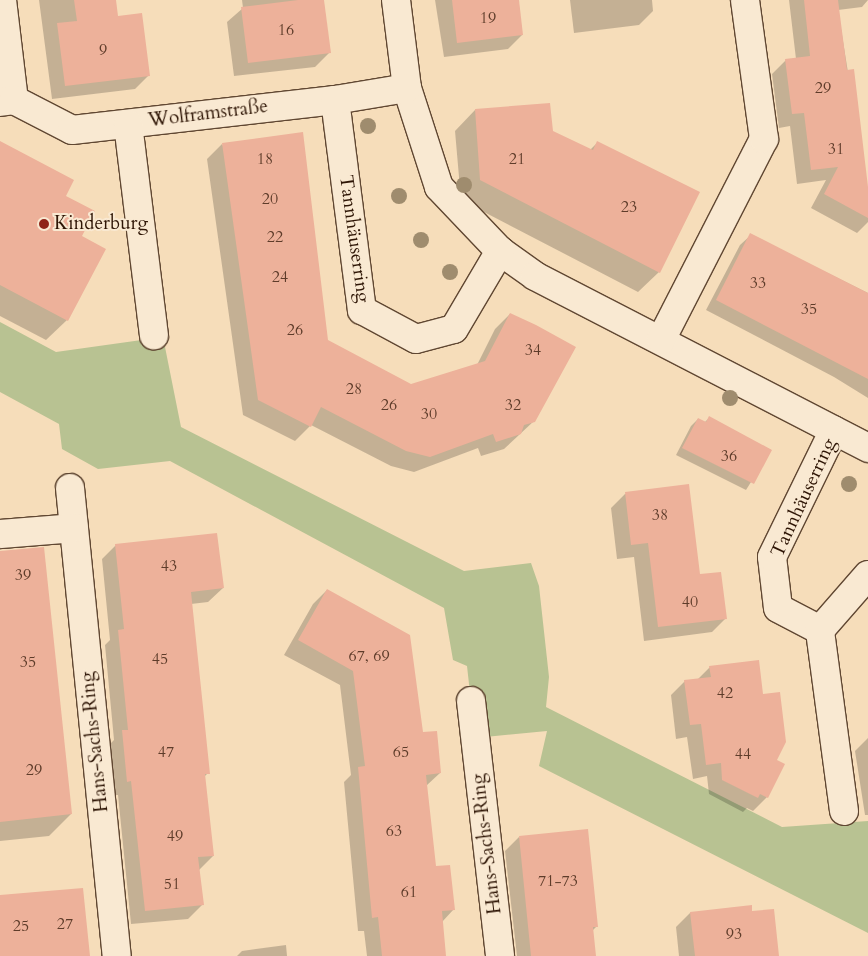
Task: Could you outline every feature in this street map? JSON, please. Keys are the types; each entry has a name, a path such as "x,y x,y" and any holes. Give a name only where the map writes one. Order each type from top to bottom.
{"street":[{"name":"Wolframstraße","path":"2,0 7,101 72,130 335,100 407,88"},
{"name":"Tannhäuserring","path":"396,0 407,88 439,187 500,251 536,276 868,448"},
{"path":"660,340 764,140 745,0"},
{"name":"Tannhäuserring","path":"335,100 362,310 416,339 454,329 500,251"},
{"path":"128,124 154,335"},
{"name":"Tannhäuserring","path":"820,630 778,608 772,557 834,430"},
{"name":"Hans-Sachs-Ring","path":"70,488 117,956"},
{"path":"0,534 74,528"},
{"path":"844,810 820,630 868,575"},
{"name":"Hans-Sachs-Ring","path":"470,701 500,956"}],"green space":[{"path":"0,322 56,352 163,337 181,427 464,571 531,563 539,586 549,677 546,707 782,827 868,821 868,933 539,766 547,731 475,738 467,666 453,660 444,608 170,461 98,469 62,449 59,424 0,392"}],"building":[{"path":"74,0 116,0 118,16 142,13 150,76 65,86 57,23 77,21"},
{"path":"298,0 324,0 331,53 248,63 241,7"},
{"path":"452,0 519,0 523,35 457,43"},
{"path":"804,0 838,0 847,70 854,69 868,187 868,218 824,194 838,167 811,170 804,113 792,114 785,59 810,56"},
{"path":"550,103 553,131 593,150 597,141 700,192 660,273 480,180 475,109"},
{"path":"303,132 328,340 411,384 485,361 510,313 536,325 576,347 535,422 524,425 521,434 496,442 493,434 430,457 406,451 321,407 311,427 258,400 222,143"},
{"name":"Kinderburg","path":"0,141 74,180 66,196 95,211 82,236 106,249 68,321 0,285"},
{"path":"750,233 868,293 868,379 716,300"},
{"path":"709,416 772,450 754,484 682,448 698,418 706,422"},
{"path":"689,484 700,574 721,572 727,619 658,627 648,543 631,545 625,492"},
{"path":"217,533 224,588 191,592 210,774 205,774 214,856 198,857 204,905 145,911 131,781 127,782 122,730 128,730 118,630 124,629 115,544"},
{"path":"44,547 72,814 0,822 0,551"},
{"path":"327,589 410,635 423,732 437,731 441,773 426,775 436,866 450,865 455,910 442,911 446,956 382,956 378,917 372,918 358,767 365,766 353,671 298,640"},
{"path":"759,660 763,694 780,692 786,742 777,760 785,764 768,798 760,794 758,798 722,780 721,763 706,765 701,724 690,725 684,680 711,677 709,666"},
{"path":"588,829 598,927 593,927 596,956 531,956 519,836"},
{"path":"83,888 90,956 0,956 0,895"},
{"path":"752,905 752,911 774,909 779,956 695,956 690,912"}],"place":[{"name":"Kinderburg","path":"44,224"}]}
